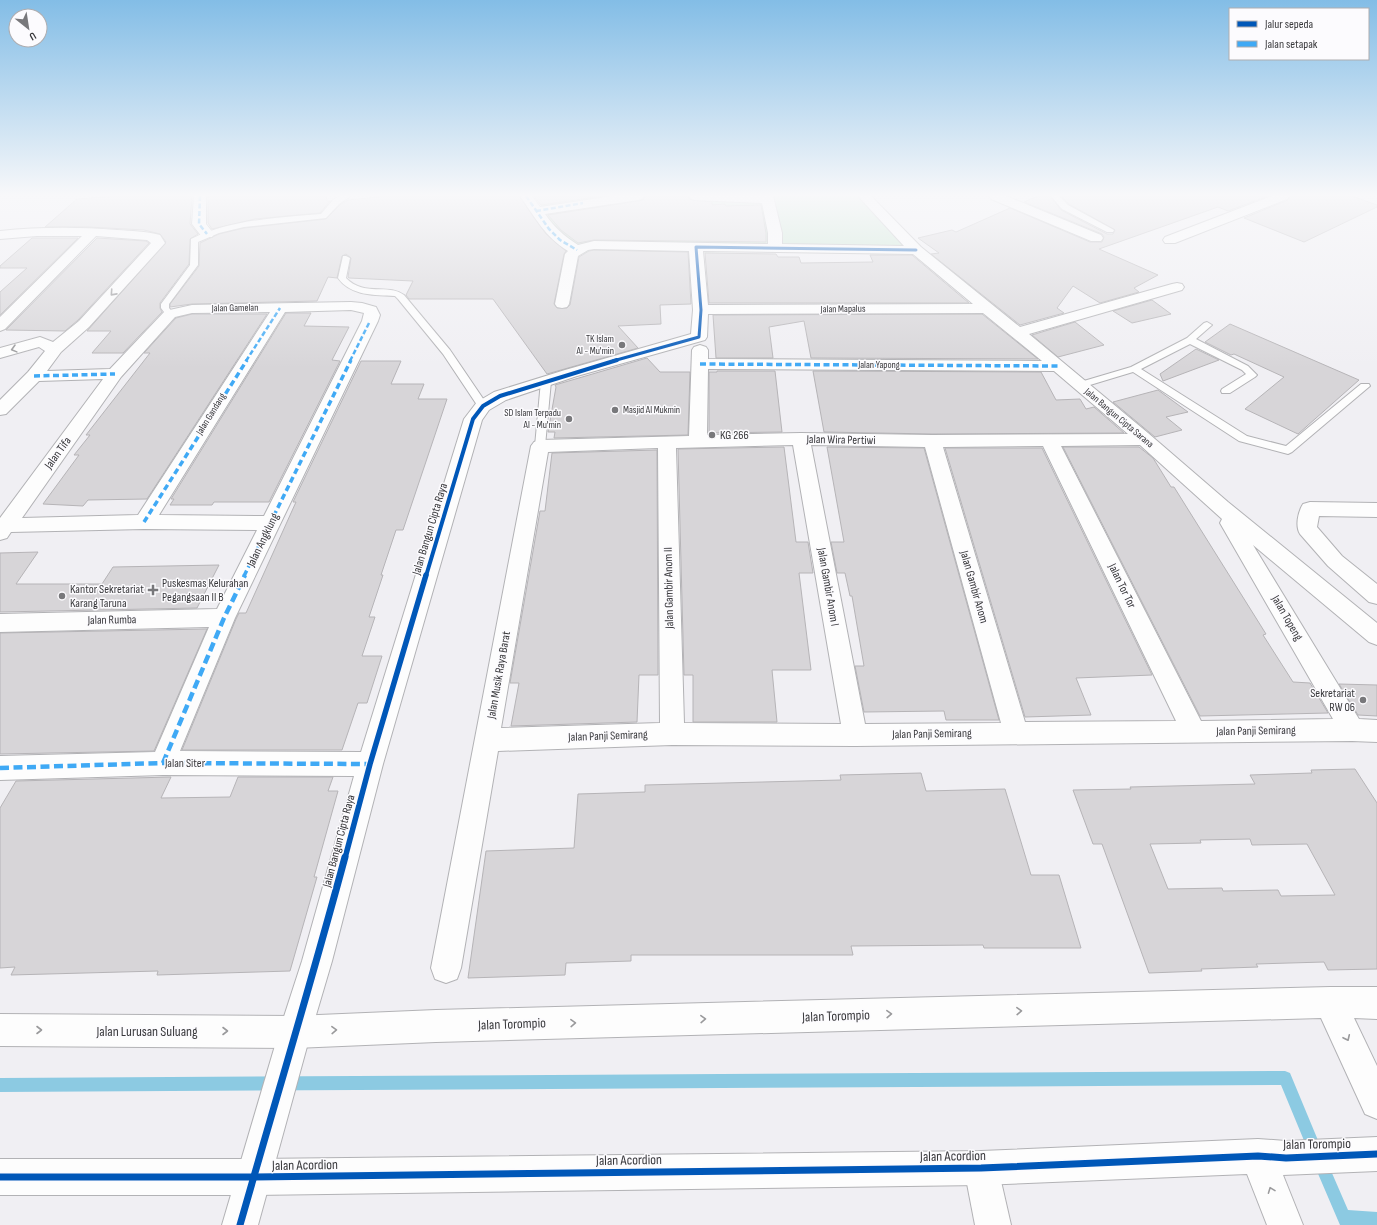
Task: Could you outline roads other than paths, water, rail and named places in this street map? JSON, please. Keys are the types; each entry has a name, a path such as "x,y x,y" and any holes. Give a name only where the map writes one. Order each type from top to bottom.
{"street":[{"path":"48,346 11,326 75,253"},
{"path":"0,353 48,346 84,324 149,253"},
{"path":"562,304 573,253"},
{"path":"696,253 701,310 699,337 700,364 698,441"},
{"name":"Jalan Bangun Cipta Sarana","path":"920,253 985,308 1058,366 1142,437 1221,508 1377,636"},
{"path":"1016,333 1177,287"},
{"name":"Jalan Gamelan","path":"170,314 192,309 362,307 371,310 372,315 370,320"},
{"name":"Jalan Gandang","path":"144,522 280,308"},
{"name":"Jalan Mapalus","path":"701,310 985,308"},
{"path":"34,376 115,374 170,314"},
{"name":"Jalan Angklung","path":"163,763 224,618 370,320"},
{"name":"Jalan Bangun Cipta Raya","path":"240,1225 292,1041 318,961 370,764 473,419 483,406 500,396 546,381 699,337"},
{"path":"0,410 34,376 48,346"},
{"name":"Jalan Yapong","path":"700,364 1058,366"},
{"name":"Jalan Tifa","path":"3,529 115,374"},
{"name":"Jalan Wira Pertiwi","path":"540,446 698,441 801,440 932,442 1135,440 1142,437"},
{"name":"Jalan Gambir Anom I","path":"801,440 855,735"},
{"name":"Jalan Tor Tor","path":"1049,440 1194,732"},
{"name":"Jalan Gambir Anom II","path":"667,442 672,734"},
{"name":"Jalan Gambir Anom","path":"932,442 1016,733"},
{"name":"Jalan Musik Raya Barat","path":"446,968 540,446"},
{"name":"Jalan Topeng","path":"1221,508 1352,730"},
{"path":"1377,510 1310,509 1307,529 1335,561 1377,596"},
{"path":"3,529 144,522 271,523"},
{"name":"Jalan Rumba","path":"0,623 224,618"},
{"name":"Jalan Panji Semirang","path":"488,740 672,734 855,735 1377,731"},
{"name":"Jalan Siter","path":"0,768 163,763 370,764"},
{"path":"1330,1002 1377,1102"},
{"name":"Jalan Torompio","path":"292,1041 436,1026 1330,1002 1377,1003"},
{"name":"Jalan Lurusan Suluang","path":"0,1030 292,1041"},
{"name":"Jalan Torompio","path":"1272,1157 1375,1155"},
{"path":"1272,1157 1285,1225"},
{"name":"Jalan Acordion","path":"0,1177 256,1167 981,1168 1272,1157"},
{"path":"981,1168 993,1225"}],"lane":[{"path":"170,314 165,308 164,304 194,265 194,253"},
{"path":"346,258 342,278 346,284 353,289 397,294 401,297 447,352 483,406"},
{"path":"1080,385 1134,369 1190,340 1208,325"},
{"path":"1190,340 1246,368 1252,375 1226,391"},
{"path":"1134,369 1243,440 1288,450 1366,386"},
{"name":"Jalan Musik Raya Barat","path":"540,446 546,381"}],"waterway":[{"path":"0,1085 1285,1078 1315,1150"},
{"path":"1320,1162 1344,1217"},
{"path":"1344,1217 1377,1219"},
{"path":"1344,1217 1347,1225"}],"place":[{"name":"TK Islam Al - Mu'min","path":"622,345"},
{"name":"Masjid Al Mukmin","path":"615,410"},
{"name":"SD Islam Terpadu Al - Mu'min","path":"569,419"},
{"name":"KG 266","path":"712,435"},
{"name":"Puskesmas Kelurahan Pegangsaan II B","path":"153,590"},
{"name":"Kantor Sekretariat Karang Taruna","path":"62,596"},
{"name":"Sekretariat RW 06","path":"1363,700"}]}
